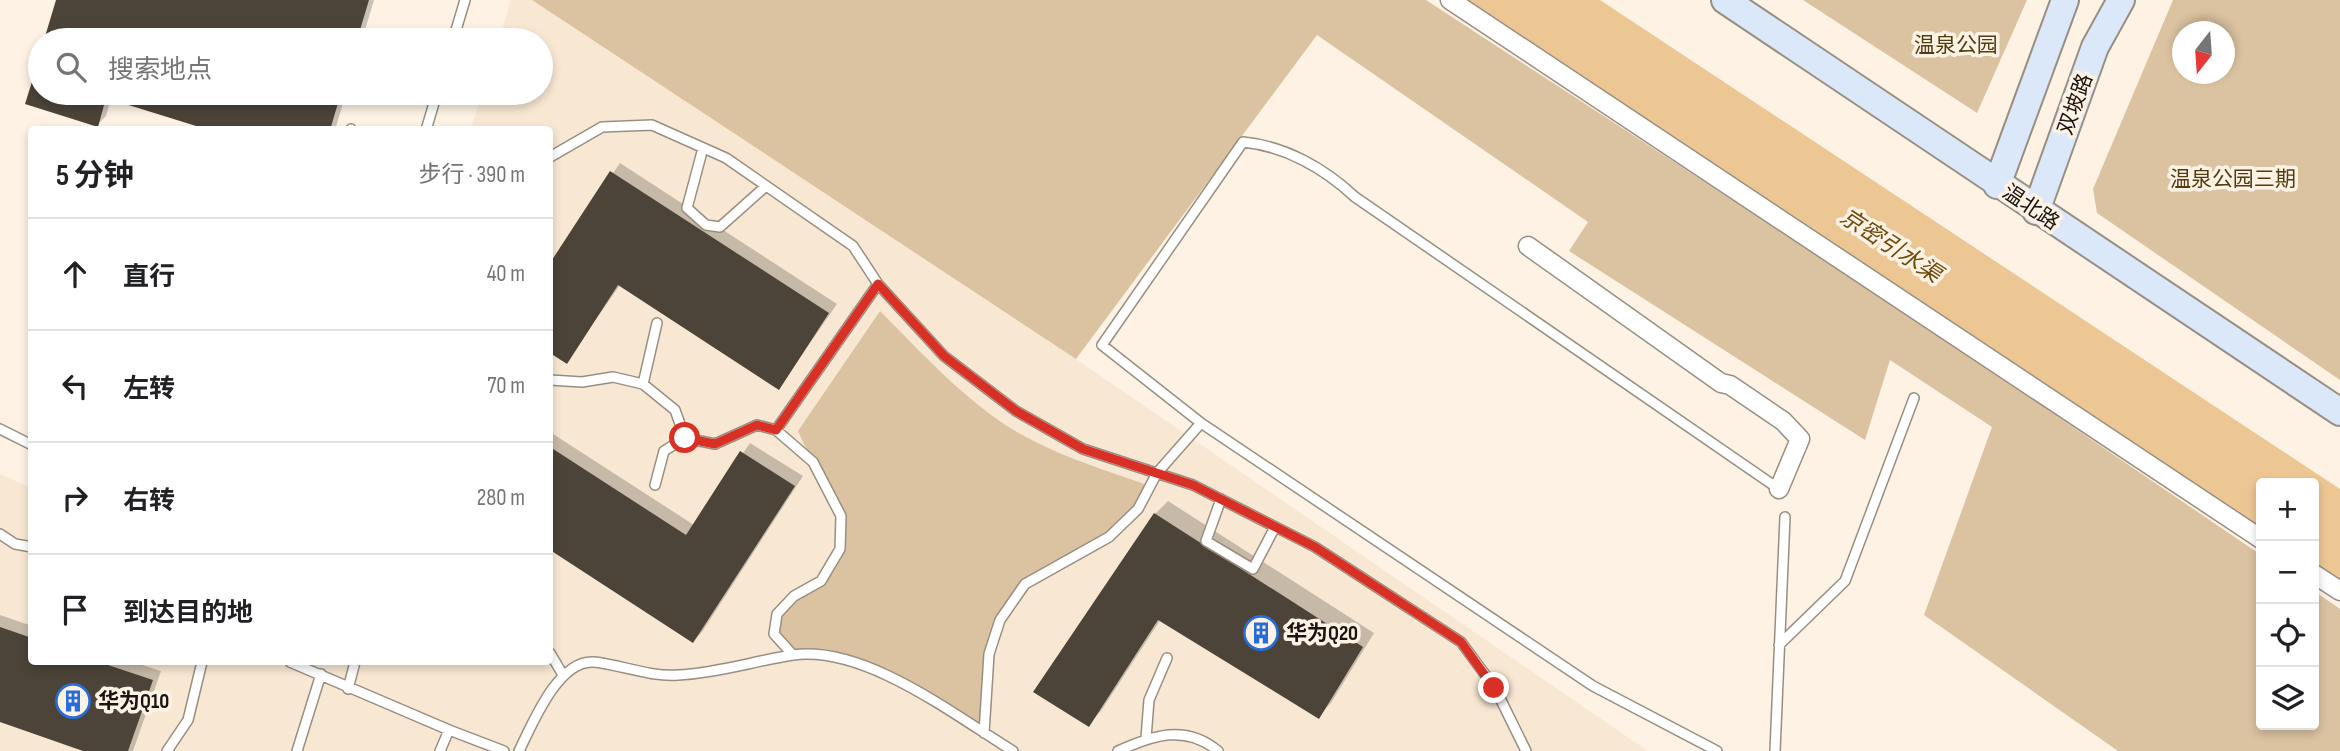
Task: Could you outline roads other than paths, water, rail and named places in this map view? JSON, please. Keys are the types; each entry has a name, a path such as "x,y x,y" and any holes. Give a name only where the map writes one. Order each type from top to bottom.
{"main road":[{"name":"温北路","path":"1725,0 2036,211 2340,412"},
{"path":"1997,184 2066,0"},
{"name":"双坡路","path":"2036,211 2095,47 2121,0"}],"street":[{"path":"1450,0 2256,536"},
{"path":"1528,246 1721,383 1783,421 1800,439 1779,489"},
{"path":"2319,577 2340,591"}],"lane":[{"path":"457,28 465,0"},
{"path":"427,126 433,105"},
{"path":"553,155 601,127 652,125 726,158 853,246 878,284 944,356 1016,411 1083,449 1193,485 1315,547 1461,642 1494,688 1526,751"},
{"path":"1717,751 1593,686 1201,423 1102,345 1243,142 1268,145 1341,183 1356,197 1779,489"},
{"path":"703,148 687,208 706,225 720,227 765,186"},
{"path":"776,430 878,284"},
{"path":"643,384 657,323"},
{"path":"553,380 582,382 613,377 643,384 675,410 685,438"},
{"path":"1779,645 1845,581 1914,398"},
{"path":"984,733 989,654 1000,620 1025,584 1109,537 1138,509 1157,473 1201,423"},
{"path":"655,485 664,451 685,438 715,444 757,425 776,430 813,462 841,516 839,549 821,582 794,597 776,614 774,634 793,655"},
{"path":"0,429 28,443"},
{"path":"1222,499 1206,541 1253,569 1275,527"},
{"path":"1775,751 1784,517"},
{"path":"0,534 15,544 28,546"},
{"path":"519,751 546,696 564,675 591,662 665,676 713,673 793,655 818,655 882,671 1013,751"},
{"path":"553,658 564,675"},
{"path":"1146,738 1149,700 1167,658"},
{"path":"167,751 188,720 201,665"},
{"path":"298,665 348,689 504,751"},
{"path":"348,689 354,665"},
{"path":"298,751 321,674"},
{"path":"440,751 449,730"},
{"path":"1118,751 1146,738 1180,732 1206,741 1219,751"}],"water":[{"name":"京密引水渠","path":"1460,0 1600,0 2340,489 2340,586 2319,571 2319,478 2256,478 2256,531"}],"place":[{"name":"华为Q20","path":"1261,633"},
{"name":"华为Q10","path":"73,701"}],"park label":[{"name":"温泉公园","path":"1956,45"},
{"name":"温泉公园三期","path":"2233,179"}]}
